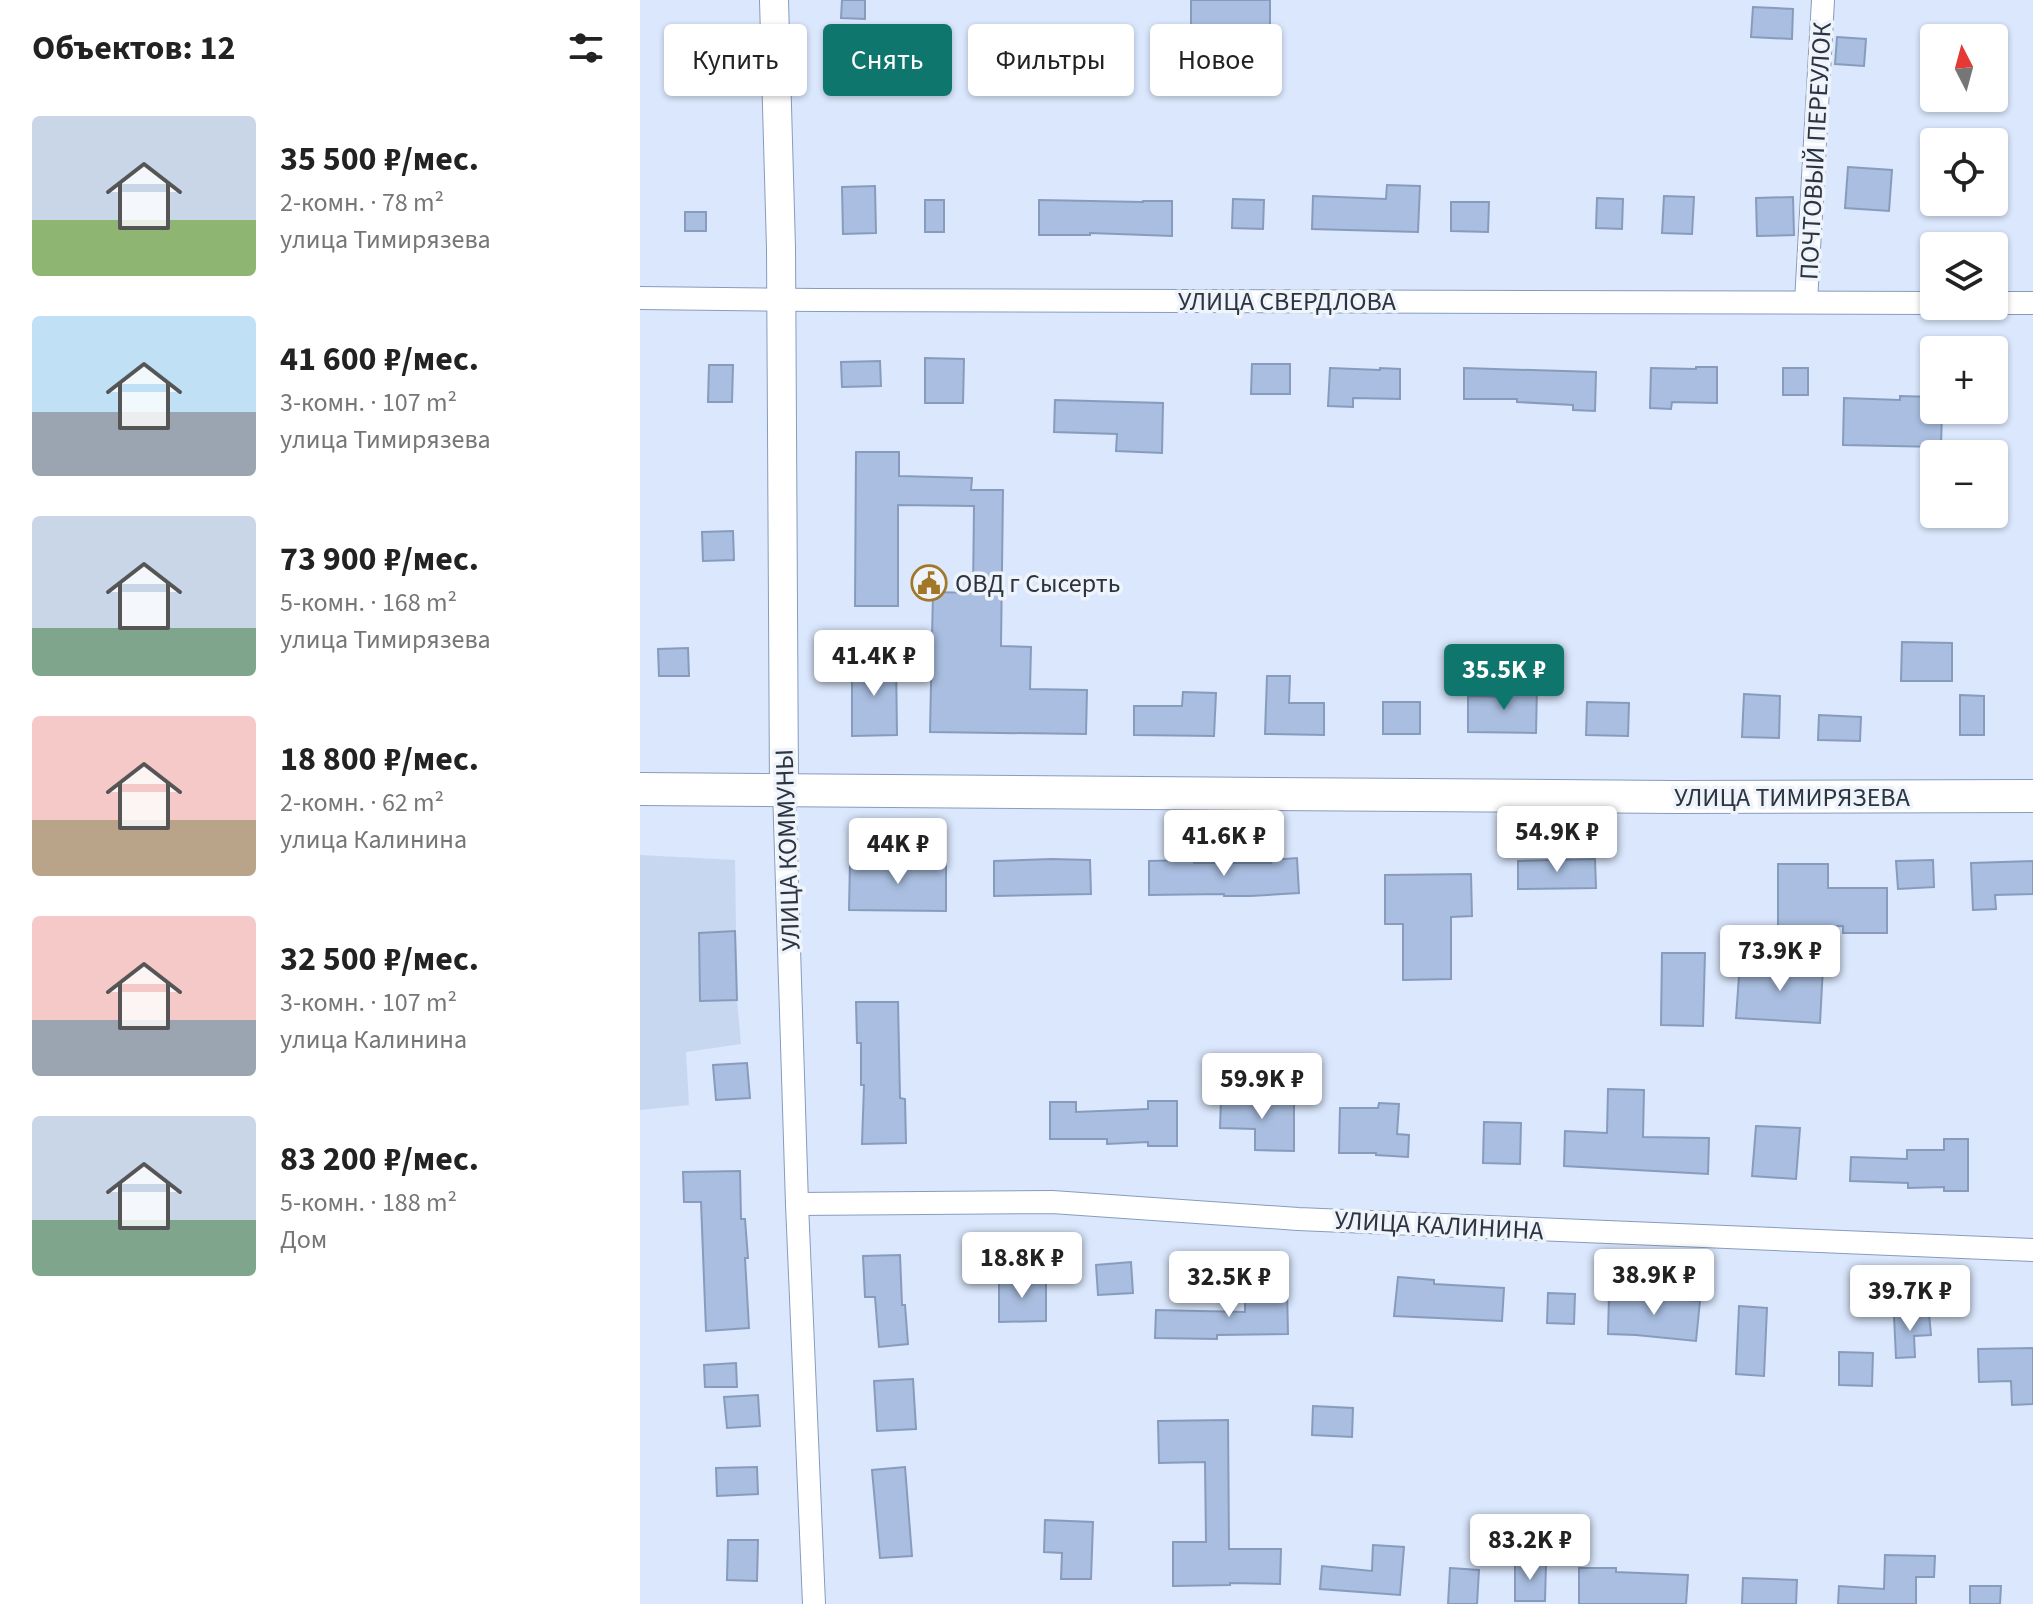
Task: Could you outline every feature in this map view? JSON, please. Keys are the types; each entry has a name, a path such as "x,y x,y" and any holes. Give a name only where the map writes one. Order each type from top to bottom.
{"main road":[{"name":"УЛИЦА ТИМИРЯЗЕВА","path":"640,789 1673,797 2033,796"}],"street":[{"name":"УЛИЦА КОММУНЫ","path":"774,0 781,299 784,789 814,1604"},
{"name":"ПОЧТОВЫЙ ПЕРЕУЛОК","path":"1806,302 1823,0"},
{"name":"УЛИЦА СВЕРДЛОВА","path":"640,298 1920,303"},
{"path":"2008,303 2033,303"},
{"name":"УЛИЦА КАЛИНИНА","path":"797,1204 1052,1202 1298,1219 2033,1250"}],"shaded area":[{"path":"640,855 735,860 737,1000 741,1044 686,1052 689,1105 640,1110"}],"building":[{"path":"842,0 865,0 865,19 841,18"},
{"path":"1191,0 1270,0 1270,24 1191,24"},
{"path":"1753,7 1793,9 1792,39 1751,37"},
{"path":"1837,37 1866,39 1864,66 1835,64"},
{"path":"1848,167 1892,170 1889,211 1845,208"},
{"path":"1387,185 1420,186 1418,232 1312,229 1313,196 1386,199"},
{"path":"875,186 876,233 843,234 842,187"},
{"path":"1664,196 1694,197 1692,234 1662,233"},
{"path":"1793,197 1794,235 1757,236 1756,198"},
{"path":"1597,198 1623,199 1622,229 1596,228"},
{"path":"1233,199 1264,200 1263,229 1232,228"},
{"path":"925,200 944,200 944,232 925,232"},
{"path":"1039,200 1172,201 1172,236 1039,235"},
{"path":"1451,202 1489,202 1488,232 1451,231"},
{"path":"685,212 706,212 706,231 685,231"},
{"path":"925,358 964,359 963,403 925,403"},
{"path":"880,361 881,386 842,387 841,362"},
{"path":"1252,364 1290,364 1290,394 1251,394"},
{"path":"709,365 733,365 732,402 708,402"},
{"path":"1717,367 1717,403 1672,402 1671,409 1650,408 1651,368"},
{"path":"1330,368 1400,369 1400,399 1353,398 1353,407 1328,406"},
{"path":"1464,368 1596,372 1595,411 1573,410 1573,405 1517,402 1517,399 1464,399"},
{"path":"1783,368 1808,368 1808,395 1783,395"},
{"path":"1900,396 1920,397 1920,424 1942,424 1941,440 1920,440 1920,447 1843,445 1844,398 1900,400"},
{"path":"1055,400 1163,403 1162,453 1116,451 1117,434 1054,432"},
{"path":"856,452 899,452 899,476 972,478 971,490 1003,490 1001,646 1031,647 1030,689 1087,690 1086,734 930,732 933,592 973,593 974,506 898,505 898,606 855,606"},
{"path":"733,531 734,560 703,561 702,532"},
{"path":"1902,642 1952,643 1952,681 1901,681"},
{"path":"688,648 689,676 659,676 658,649"},
{"path":"896,659 897,735 852,736 852,660"},
{"path":"1267,676 1290,676 1289,703 1324,703 1324,735 1265,734"},
{"path":"1510,687 1537,687 1536,733 1468,732 1468,696 1510,697"},
{"path":"1183,692 1216,693 1214,736 1134,735 1134,706 1182,706"},
{"path":"1744,694 1780,696 1779,738 1742,737"},
{"path":"1960,695 1984,696 1984,735 1960,735"},
{"path":"1383,702 1420,702 1420,734 1383,734"},
{"path":"1587,702 1629,703 1628,736 1586,735"},
{"path":"1819,715 1861,717 1860,741 1818,740"},
{"path":"1297,858 1299,893 1149,895 1149,861 1271,863 1270,860"},
{"path":"1595,859 1596,888 1518,889 1518,861"},
{"path":"1090,860 1091,894 994,896 994,861"},
{"path":"1933,860 1934,887 1898,889 1896,861"},
{"path":"850,861 946,862 946,911 849,910"},
{"path":"2033,861 2033,894 1995,895 1996,909 1973,910 1971,863"},
{"path":"1778,864 1828,864 1828,888 1887,888 1887,933 1843,933 1843,926 1778,927"},
{"path":"1471,874 1472,916 1451,917 1451,979 1403,980 1403,924 1385,924 1385,875"},
{"path":"735,931 737,1000 700,1001 699,933"},
{"path":"1662,953 1705,953 1703,1026 1661,1025"},
{"path":"1740,962 1823,967 1820,1023 1736,1018"},
{"path":"856,1002 898,1002 900,1098 905,1099 906,1143 862,1144 864,1085 861,1085 861,1043 857,1043"},
{"path":"747,1063 750,1098 716,1100 713,1065"},
{"path":"1608,1089 1644,1090 1643,1137 1709,1138 1708,1174 1564,1166 1565,1131 1607,1133"},
{"path":"1221,1099 1294,1100 1294,1151 1255,1150 1255,1129 1220,1128"},
{"path":"1148,1101 1177,1101 1177,1146 1148,1146 1148,1142 1107,1144 1107,1139 1050,1139 1050,1102 1076,1102 1076,1112 1148,1109"},
{"path":"1379,1103 1399,1104 1397,1134 1409,1135 1408,1157 1339,1153 1340,1108 1378,1108"},
{"path":"1484,1122 1521,1123 1520,1164 1483,1163"},
{"path":"1756,1126 1800,1128 1796,1179 1752,1176"},
{"path":"1944,1139 1968,1139 1968,1191 1944,1191 1944,1187 1908,1188 1908,1183 1850,1181 1851,1157 1907,1159 1907,1150 1944,1150"},
{"path":"740,1171 741,1219 745,1219 748,1258 745,1258 749,1328 706,1331 701,1202 684,1202 683,1172"},
{"path":"900,1255 902,1305 905,1305 908,1344 879,1347 875,1297 865,1297 863,1256"},
{"path":"1131,1262 1133,1293 1098,1295 1096,1265"},
{"path":"1398,1277 1434,1280 1434,1284 1504,1288 1502,1321 1394,1316"},
{"path":"999,1278 1046,1279 1046,1321 999,1322"},
{"path":"1287,1289 1288,1334 1217,1335 1217,1339 1155,1338 1156,1310 1245,1312 1245,1290"},
{"path":"1548,1293 1575,1294 1574,1324 1547,1323"},
{"path":"1609,1295 1700,1301 1696,1341 1608,1334"},
{"path":"1739,1306 1767,1308 1764,1376 1736,1374"},
{"path":"1929,1314 1931,1335 1914,1336 1915,1357 1896,1358 1894,1316"},
{"path":"2033,1348 2033,1404 2012,1405 2011,1381 1979,1382 1978,1349"},
{"path":"1839,1352 1873,1353 1872,1386 1839,1385"},
{"path":"736,1363 737,1387 705,1387 704,1365"},
{"path":"913,1379 916,1429 877,1431 874,1381"},
{"path":"758,1395 760,1426 727,1428 724,1397"},
{"path":"1313,1406 1353,1408 1352,1437 1312,1435"},
{"path":"1228,1420 1229,1549 1281,1549 1280,1584 1173,1586 1173,1542 1206,1542 1205,1462 1159,1463 1158,1421"},
{"path":"757,1467 758,1494 717,1496 716,1468"},
{"path":"905,1467 912,1556 880,1558 872,1470"},
{"path":"1045,1520 1093,1522 1091,1579 1061,1579 1062,1553 1044,1552"},
{"path":"728,1540 758,1540 757,1581 727,1580"},
{"path":"1373,1545 1404,1547 1400,1595 1320,1589 1322,1566 1372,1571"},
{"path":"1885,1555 1935,1556 1934,1577 1916,1577 1916,1604 1838,1604 1839,1586 1884,1589"},
{"path":"1515,1563 1546,1564 1545,1601 1515,1601"},
{"path":"1450,1568 1479,1570 1477,1604 1448,1604"},
{"path":"1579,1568 1688,1575 1686,1604 1579,1604"},
{"path":"1743,1578 1797,1580 1796,1604 1742,1604"},
{"path":"1970,1586 2001,1586 2000,1604 1970,1604"}],"place":[{"name":"ОВД г Сысерть","path":"929,583"}]}
